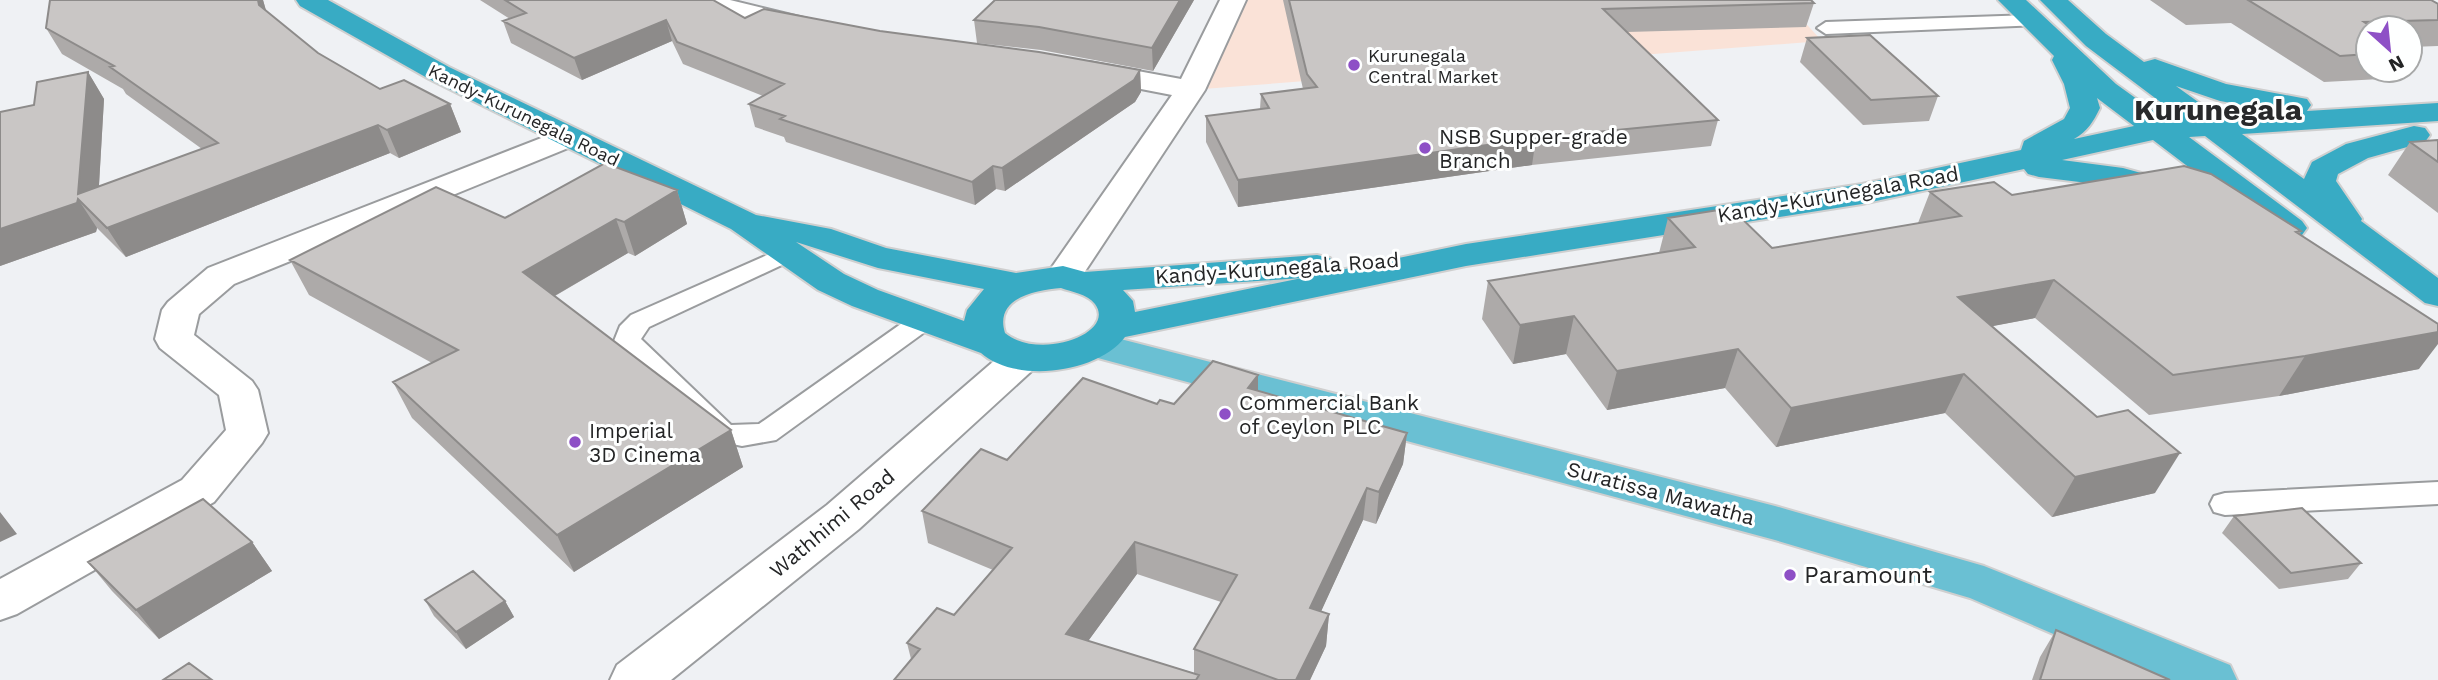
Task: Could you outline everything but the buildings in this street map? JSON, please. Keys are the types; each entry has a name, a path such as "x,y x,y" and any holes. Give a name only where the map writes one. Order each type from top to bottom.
{"highway":[{"name":"Kandy-Kurunegala Road","path":"309,0 428,68 743,222 831,282 865,298 1007,351"},
{"path":"2002,164 2123,178 2201,200 2313,245 2106,90 2011,0"},
{"path":"2053,0 2096,40 2438,295"},
{"path":"2096,40 2168,74 2220,92 2294,105 2373,114 2438,112"},
{"path":"2002,164 2060,136 2076,125 2085,108 2079,84 2056,44"},
{"name":"Kandy-Kurunegala Road","path":"1105,337 1466,255 1862,194 2158,130 2373,114"},
{"name":"Kandy-Kurunegala Road","path":"2002,164 2190,155 2426,134"},
{"path":"2363,238 2327,195 2320,181 2323,169 2357,150 2426,134"},
{"name":"Kandy-Kurunegala Road","path":"743,222 819,236 878,257 1017,284"},
{"name":"Kandy-Kurunegala Road","path":"1076,279 1466,255"},
{"path":"1039,278 1076,279 1105,290 1115,301 1118,314 1105,337 1075,355 1048,360 1007,351 985,332 982,322 992,301 1017,284 1039,278"}],"main road":[{"name":"Suratissa Mawatha","path":"1105,337 1775,523 1984,584 2212,680"}],"street":[{"path":"682,0 709,3 832,32"},
{"path":"1076,279 1190,90 1233,0"},
{"path":"1068,67 1190,90"},
{"path":"0,601 198,491 247,433 238,390 174,339 181,310 221,276 567,137"},
{"name":"Wathhimi Road","path":"635,680 843,517 1007,351"}],"lane":[{"path":"1826,28 2031,21"},
{"path":"790,252 640,321 629,332 627,341 723,433 742,436 766,433 924,320"},
{"path":"2225,504 2438,493"}],"shaded area":[{"name":"Kurunegala Central Market","path":"1233,0 1784,0 1822,41 1190,90"}],"place":[{"name":"Kurunegala Central Market","path":"1354,65"},
{"name":"NSB Supper-grade Branch","path":"1425,148"},
{"name":"Commercial Bank of Ceylon PLC","path":"1225,414"},
{"name":"Imperial 3D Cinema","path":"575,442"},
{"name":"Paramount","path":"1790,575"}],"district":[{"name":"Kurunegala","path":"2218,109"}]}
